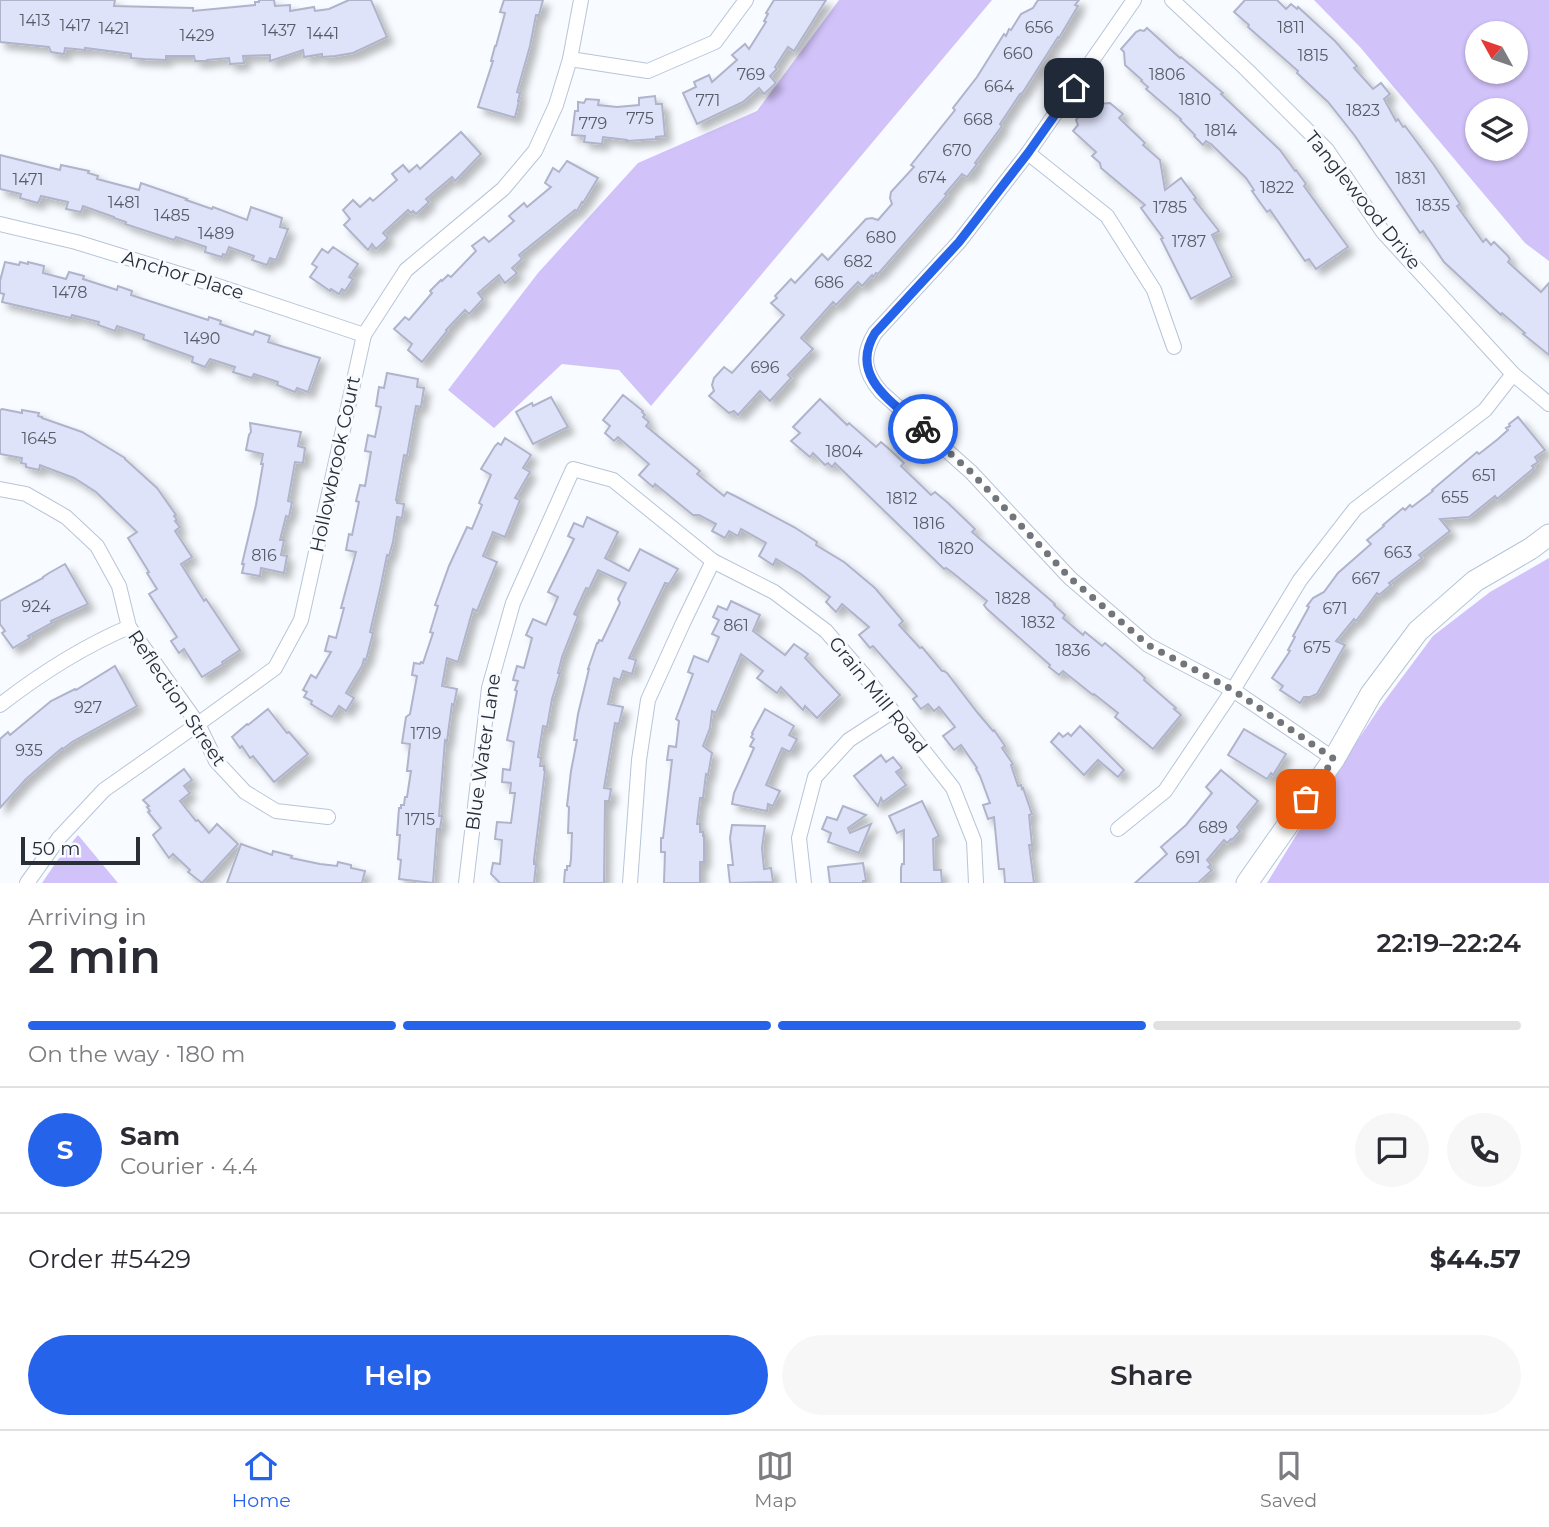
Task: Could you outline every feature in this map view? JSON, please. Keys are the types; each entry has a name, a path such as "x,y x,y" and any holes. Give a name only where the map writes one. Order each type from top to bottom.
{"street":[{"name":"Hollowbrook Court","path":"27,883 59,838 104,790 275,668 301,620 364,334 406,270 503,189 535,150 556,105 570,59 581,0"},
{"path":"570,59 648,71 715,42 746,0"},
{"path":"1134,0 1028,153 959,242 875,333 866,351 867,368 881,392 971,472 1070,578 1148,645 1233,690 1334,759"},
{"name":"Tanglewood Drive","path":"1172,0 1327,150 1383,232 1513,374 1549,404"},
{"path":"1028,153 1107,216 1154,290 1174,347"},
{"name":"Anchor Place","path":"0,225 76,242 364,334"},
{"path":"1118,829 1166,791 1233,690 1300,580 1355,509 1485,410 1513,374"},
{"name":"Grain Mill Road","path":"573,469 613,480 713,561 774,592 826,631 954,788 974,841 976,883"},
{"name":"Blue Water Lane","path":"466,883 489,688 513,603 573,469"},
{"name":"Reflection Street","path":"0,489 26,494 66,517 97,546 118,586 129,627 198,724 216,761 245,792 276,811 328,817"},
{"path":"1247,883 1334,759 1371,694 1418,631 1475,581 1549,535"},
{"path":"630,883 639,760 648,700 713,561"},
{"path":"0,705 32,680 88,646 129,627"},
{"path":"804,883 799,838 815,777 849,740 892,712"}],"shaded area":[{"path":"839,0 992,0 651,406 619,370 562,364 494,428 448,390 538,273 638,163 757,111"},
{"path":"1314,0 1549,0 1549,261 1525,243 1360,47"},
{"path":"1549,558 1549,883 1267,883 1319,798 1380,707 1433,636 1490,592"},
{"path":"78,835 118,883 42,883"}],"building":[{"path":"0,0 115,0 114,6 193,8 193,11 255,5 259,0 274,0 275,6 290,5 290,11 314,7 315,11 329,9 349,0 371,0 387,37 353,53 304,57 303,50 270,61 270,55 243,56 244,63 230,64 229,58 195,61 194,56 166,56 166,60 144,59 131,58 131,54 85,48 65,48 64,54 51,52 49,47 0,42"},
{"path":"504,0 543,0 539,15 536,15 517,92 520,93 515,117 478,107 505,13 500,12"},
{"path":"774,0 826,0 794,51 788,47 775,67 777,69 770,76 776,83 764,94 759,88 743,102 697,124 683,93 696,87 694,82 709,75 712,82 737,60 732,55 745,44 749,49 766,22 766,13"},
{"path":"1038,0 1079,0 1059,38 1000,124 1002,126 975,163 977,164 967,177 962,174 878,274 873,277 872,275 862,286 858,282 836,305 833,302 801,338 813,349 788,375 791,378 770,401 760,391 738,415 734,411 729,413 709,396 714,391 714,378 724,367 732,373 784,315 771,303 777,298 775,296 791,279 795,283 822,254 828,260 866,219 878,220 892,204 891,192 914,167 911,165 955,110 953,108 977,77 1004,34 1006,36 1021,14 1033,8"},
{"path":"1245,0 1277,0 1286,9 1291,4 1297,9 1298,7 1335,41 1373,89 1381,83 1390,94 1384,99 1396,121 1398,119 1403,127 1405,126 1434,165 1460,204 1457,206 1483,242 1486,239 1491,245 1494,242 1510,259 1508,262 1541,292 1549,283 1549,355 1444,262 1423,231 1420,233 1355,136 1328,102 1234,12"},
{"path":"1147,28 1223,93 1221,94 1280,150 1348,247 1316,269 1309,259 1305,261 1270,210 1267,212 1259,201 1246,178 1211,144 1206,141 1203,145 1181,119 1146,89 1148,87 1142,80 1125,65 1124,52 1121,49 1136,32"},
{"path":"655,96 656,104 662,104 665,136 627,141 603,137 602,144 584,142 585,136 572,135 578,102 584,103 586,99 599,100 598,105 617,107 639,105 639,98"},
{"path":"1093,100 1098,104 1110,103 1123,114 1119,118 1160,160 1165,190 1181,178 1219,231 1212,235 1232,277 1191,299 1161,239 1163,238 1141,208 1145,205 1101,168 1100,163 1092,156 1096,152 1073,131 1078,125 1076,120"},
{"path":"461,132 481,154 455,181 452,177 426,199 429,202 416,214 408,210 383,233 388,238 376,249 372,244 368,250 344,225 350,219 343,210 353,200 360,207 370,198 373,201 397,180 392,174 403,165 409,172 417,165 420,169"},
{"path":"0,155 60,170 61,165 89,171 88,173 98,176 97,179 139,190 141,183 247,220 251,207 282,218 280,227 288,229 276,260 270,258 267,265 252,260 254,256 229,247 226,255 223,254 222,257 205,252 206,247 125,224 126,222 83,206 81,212 66,209 68,202 41,196 38,203 20,198 21,194 0,189"},
{"path":"567,161 598,178 583,203 577,211 519,255 522,259 512,268 517,273 505,283 499,275 478,293 483,299 469,314 465,310 422,362 408,350 412,344 394,329 405,317 409,320 432,293 430,291 448,275 451,277 476,251 472,246 484,237 489,242 514,221 509,216 524,203 527,207 551,187 545,183 553,168 559,172"},
{"path":"333,247 358,264 349,277 353,279 345,291 342,289 339,294 310,277 317,267 312,264 322,249 328,253"},
{"path":"5,262 19,265 20,262 28,262 44,266 43,273 66,279 69,272 84,276 83,279 117,290 118,286 132,291 131,295 208,320 209,317 221,321 220,324 253,335 255,331 270,336 268,342 320,358 308,392 297,388 295,392 277,385 278,382 254,374 252,378 233,372 235,367 210,359 205,367 192,362 193,357 143,339 144,335 117,326 115,331 98,325 99,322 72,315 71,318 2,302 4,294 0,293 0,281"},
{"path":"387,373 418,379 417,387 424,388 421,407 416,406 407,456 404,455 396,500 397,503 404,504 402,518 397,517 393,542 389,556 387,555 366,660 364,659 346,693 354,698 346,711 339,706 332,717 311,704 312,701 304,697 307,692 303,690 311,675 316,678 331,652 325,651 329,636 336,638 344,608 341,608 356,552 346,550 349,534 352,535 360,485 365,486 371,452 365,451 368,435 375,437 381,407 376,406 379,387 384,388"},
{"path":"623,395 643,411 643,417 649,422 646,426 700,471 697,474 724,496 727,492 794,527 817,542 816,545 844,562 875,588 903,621 899,625 942,671 947,673 1005,746 1002,748 1013,764 1011,765 1018,786 1023,788 1032,814 1029,815 1032,845 1029,845 1034,883 1005,883 1004,869 999,869 994,817 988,819 983,805 990,803 977,768 961,745 954,750 943,736 955,727 939,707 934,711 928,704 921,709 913,699 917,696 873,646 870,648 859,635 869,627 842,604 836,612 826,602 830,597 801,574 776,559 773,565 759,556 766,543 741,529 738,536 729,531 725,538 712,531 716,524 699,515 693,515 655,484 653,487 639,475 649,464 618,437 614,441 605,433 610,426 603,420"},
{"path":"551,397 568,427 533,444 516,412"},
{"path":"820,399 847,425 849,423 876,447 881,442 888,448 904,463 901,466 931,495 935,492 948,503 975,529 972,532 1055,604 1065,615 1063,618 1083,635 1085,632 1102,646 1105,643 1176,708 1174,709 1181,715 1153,749 1115,717 1118,713 1094,694 1063,671 1059,675 1049,667 1050,665 987,609 984,605 987,601 953,573 944,569 835,463 832,467 828,463 825,465 813,453 810,457 791,441 800,433 793,427"},
{"path":"2,409 39,413 38,416 42,418 82,432 125,458 157,488 176,515 175,521 180,527 175,531 192,557 181,564 240,650 202,677 184,649 179,653 171,641 177,637 149,594 157,589 128,538 137,532 96,492 74,478 40,465 39,470 26,467 26,464 21,463 22,458 0,454"},
{"path":"1518,417 1545,450 1535,457 1538,462 1532,466 1534,468 1497,499 1495,496 1469,517 1440,519 1450,531 1419,555 1422,558 1389,583 1391,585 1379,595 1377,593 1356,621 1354,619 1336,641 1345,645 1317,694 1304,697 1300,703 1280,690 1283,686 1272,678 1290,651 1288,650 1295,637 1293,636 1313,598 1324,592 1338,573 1371,544 1367,540 1383,525 1403,508 1405,510 1410,505 1412,507 1477,452 1479,454 1498,439"},
{"path":"250,423 301,432 298,446 305,448 303,463 295,462 288,501 292,502 280,540 284,540 281,555 287,556 284,573 261,568 260,576 242,573 263,464 263,454 246,450 251,432"},
{"path":"505,438 531,455 523,468 530,472 515,498 520,500 505,537 493,532 483,556 497,562 477,611 473,609 458,662 447,658 442,686 457,689 447,741 445,740 439,816 442,816 440,829 437,829 433,883 399,879 399,808 404,805 407,797 411,771 407,771 410,744 402,743 417,676 412,675 414,663 423,663 433,633 430,632 438,606 435,605 449,566 467,527 472,529 482,505 479,503 491,475 481,469 495,446 498,443 501,445"},
{"path":"587,517 618,532 605,558 629,571 640,549 678,569 669,584 665,583 629,658 636,660 632,674 623,671 620,680 614,678 608,704 623,707 619,724 615,723 604,788 611,789 609,801 605,801 604,883 564,883 565,870 570,866 571,859 572,833 568,833 567,806 578,714 597,643 602,641 620,603 618,599 626,583 598,570 574,614 578,616 562,657 547,727 543,726 538,757 541,758 540,766 544,766 545,770 534,860 534,883 500,883 491,874 493,863 500,864 502,840 495,839 497,822 511,823 515,793 510,793 511,783 502,782 503,769 510,770 514,742 507,740 518,681 513,680 517,666 524,668 532,638 526,635 533,619 546,625 558,597 548,592 574,539 568,536 574,523 583,527"},
{"path":"65,564 88,604 51,621 52,623 13,648 2,633 5,631 0,624 0,601"},
{"path":"731,601 760,615 753,631 785,655 794,644 808,654 805,658 840,695 817,718 805,706 803,710 781,687 777,693 757,678 763,671 741,654 716,713 712,711 710,728 703,746 712,753 703,798 700,798 697,824 700,824 700,832 703,832 704,836 704,862 700,862 700,883 664,883 665,852 661,852 661,838 672,760 667,760 669,746 676,747 679,721 676,719 693,674 688,672 694,656 708,662 719,637 712,634 719,620 713,617 718,606 727,610"},
{"path":"115,666 137,706 62,748 26,779 0,808 0,739 8,732 10,735 51,701 76,690"},
{"path":"268,709 308,754 274,782 253,756 250,758 232,737"},
{"path":"765,709 794,726 789,735 797,739 790,752 782,748 766,785 780,791 773,806 768,804 767,811 732,804 734,793 754,748 750,746 754,739 751,737 752,733"},
{"path":"1080,726 1124,770 1118,777 1098,760 1084,775 1051,742 1059,733 1063,737 1068,733 1071,736"},
{"path":"1244,729 1286,754 1273,775 1271,773 1267,779 1228,755"},
{"path":"881,755 886,762 893,757 902,768 896,772 906,785 883,802 881,798 878,806 854,776"},
{"path":"184,769 192,780 184,786 190,793 180,801 209,833 217,824 238,844 202,883 188,872 190,870 173,854 169,858 153,835 161,828 148,812 149,806 143,800"},
{"path":"1221,770 1258,801 1237,827 1240,831 1227,843 1224,840 1207,860 1211,865 1208,867 1212,870 1198,883 1135,883 1167,854 1161,847 1186,825 1212,793 1206,787"},
{"path":"922,801 939,836 933,839 934,870 941,870 942,883 901,883 904,830 897,833 889,816"},
{"path":"843,806 866,815 848,828 850,833 871,824 859,853 828,842 831,833 822,829 827,817 837,820"},
{"path":"732,825 765,826 762,848 764,869 771,868 773,882 730,883 728,865 733,865 730,838"},
{"path":"241,844 272,855 273,851 320,864 337,866 338,862 351,865 351,868 365,871 362,883 227,883"},
{"path":"863,863 866,881 863,883 830,883 828,867"}],"way so far":[{"path":"923,429 971,472 1070,578 1148,645 1233,690 1334,759 1306,799"}],"route":[{"path":"923,429 881,392 871,378 866,359 870,341 959,242 1074,88"}]}
